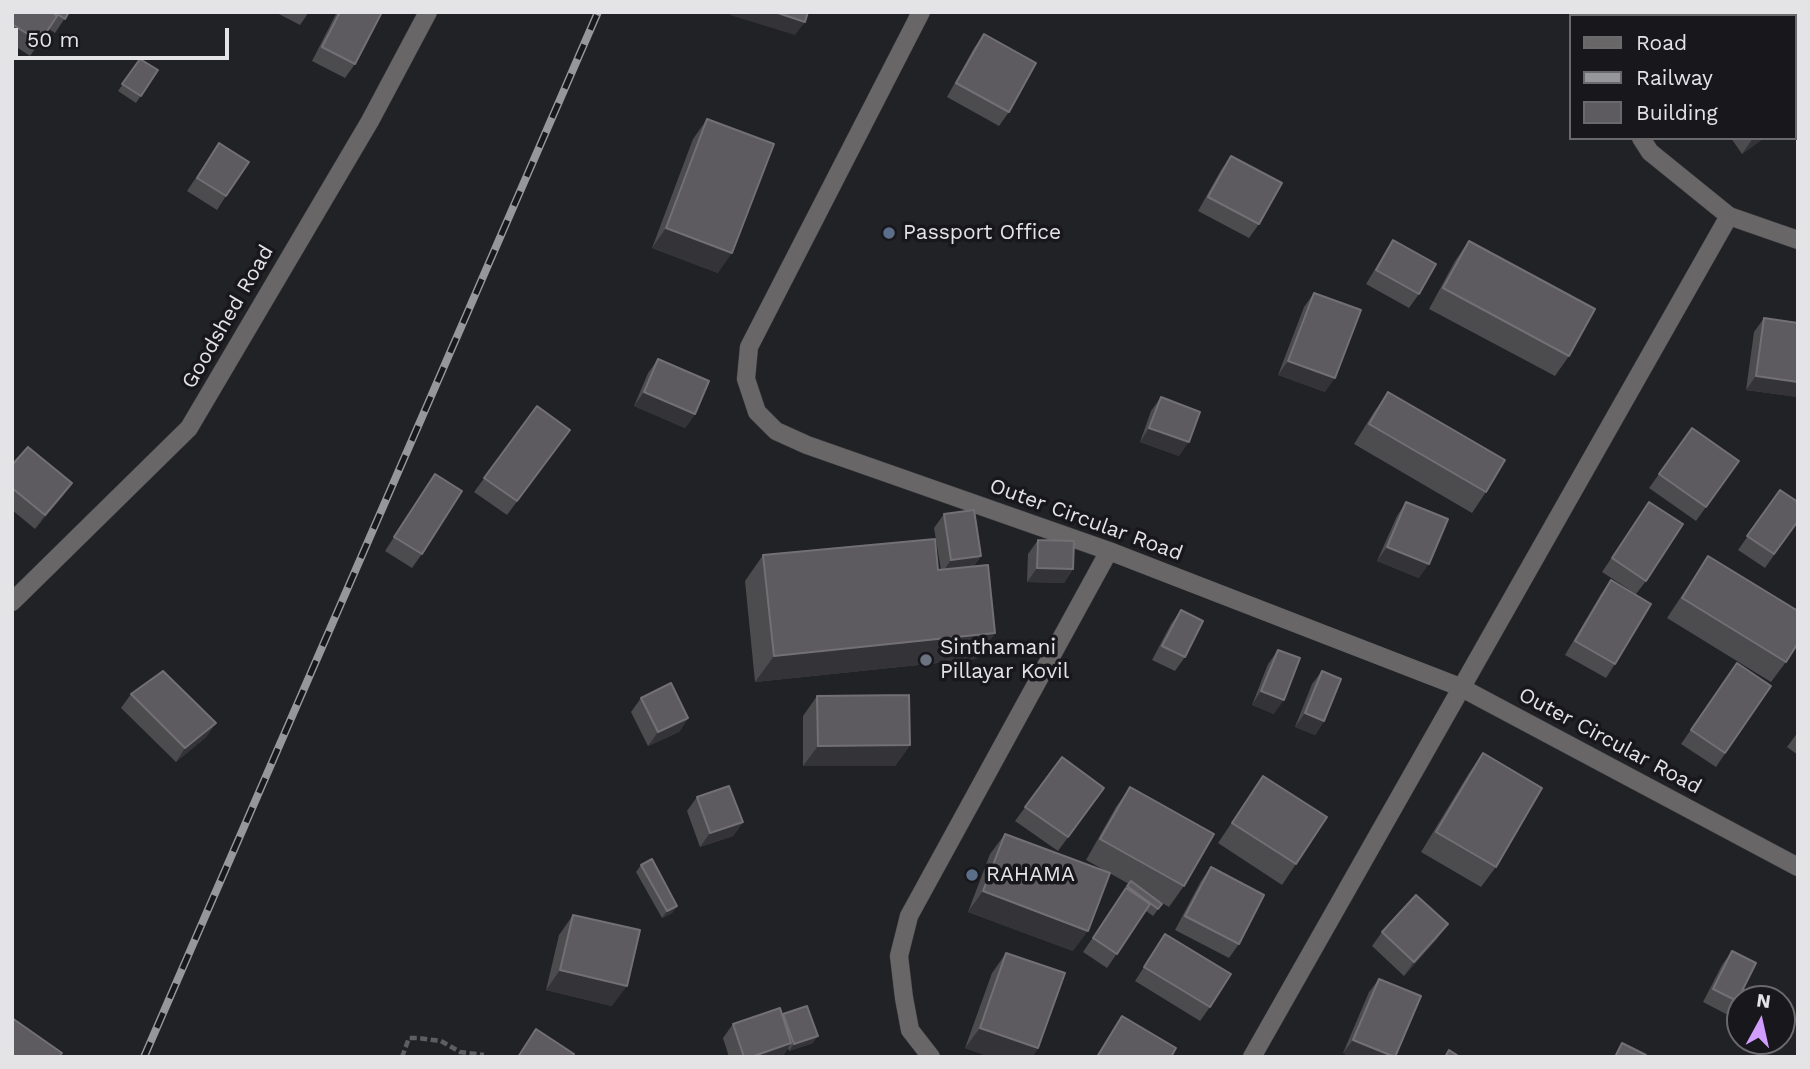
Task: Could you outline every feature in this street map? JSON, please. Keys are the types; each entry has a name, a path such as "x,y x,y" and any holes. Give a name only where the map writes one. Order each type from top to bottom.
{"street":[{"name":"Goodshed Road","path":"12,602 189,428 370,121 428,12"},
{"name":"Outer Circular Road","path":"921,12 749,347 746,379 757,412 776,431 807,445 1109,551 1460,687 1798,867"},
{"path":"1642,140 1650,152 1729,216 1798,240"},
{"path":"1252,1057 1729,216"},
{"path":"928,1056 910,1030 904,998 899,956 909,916 1109,551"}],"path":[{"path":"402,1057 409,1038 441,1041 460,1052 484,1055"}],"building":[{"path":"12,12 52,12 57,16 40,42 12,24"},
{"path":"54,12 69,12 65,19"},
{"path":"340,12 382,12 355,64 322,47"},
{"path":"775,12 808,12 805,22"},
{"path":"1690,12 1732,14 1690,14"},
{"path":"984,34 1036,63 1009,112 956,83"},
{"path":"140,59 158,70 141,96 122,84"},
{"path":"707,119 774,144 732,253 666,228"},
{"path":"219,143 249,162 226,196 197,178"},
{"path":"1231,156 1282,183 1259,224 1208,197"},
{"path":"1393,240 1436,264 1419,294 1376,270"},
{"path":"1469,241 1595,309 1569,356 1443,288"},
{"path":"1314,293 1361,310 1335,378 1288,361"},
{"path":"1764,318 1798,323 1798,382 1756,376"},
{"path":"658,359 709,381 695,414 644,392"},
{"path":"1388,392 1505,460 1486,492 1369,424"},
{"path":"1161,397 1200,412 1189,442 1149,428"},
{"path":"537,406 570,430 517,501 484,478"},
{"path":"1692,428 1739,461 1706,507 1659,474"},
{"path":"28,447 72,483 45,515 12,488 12,465"},
{"path":"435,474 462,491 422,554 394,537"},
{"path":"1780,490 1798,502 1798,521 1774,554 1747,536"},
{"path":"1406,502 1448,519 1429,564 1387,547"},
{"path":"1649,502 1683,524 1646,581 1612,558"},
{"path":"974,510 981,556 951,560 944,514"},
{"path":"935,539 938,570 988,565 995,633 774,656 763,555"},
{"path":"1038,540 1074,541 1073,569 1037,568"},
{"path":"1708,556 1798,611 1798,643 1786,662 1682,598"},
{"path":"1611,580 1651,604 1615,664 1575,641"},
{"path":"1181,610 1203,621 1185,657 1162,646"},
{"path":"1278,650 1300,658 1284,700 1261,691"},
{"path":"1737,663 1771,686 1725,753 1691,730"},
{"path":"163,671 216,723 185,748 131,694"},
{"path":"1322,671 1341,679 1324,721 1305,713"},
{"path":"671,683 688,718 658,732 641,698"},
{"path":"909,695 910,745 818,746 817,696"},
{"path":"1483,753 1542,788 1496,867 1436,832"},
{"path":"1062,757 1104,788 1068,837 1025,807"},
{"path":"1263,776 1327,817 1296,864 1232,823"},
{"path":"729,786 743,822 710,833 697,797"},
{"path":"1130,787 1214,834 1184,886 1100,839"},
{"path":"1005,834 1110,873 1088,931 983,891"},
{"path":"652,859 677,906 667,911 641,865"},
{"path":"1211,867 1264,895 1239,944 1185,916"},
{"path":"1131,881 1162,904 1158,909 1127,886"},
{"path":"1126,888 1150,904 1117,954 1093,938"},
{"path":"1416,895 1448,924 1414,962 1382,932"},
{"path":"573,915 640,930 627,986 560,970"},
{"path":"1165,934 1231,974 1210,1007 1144,967"},
{"path":"1732,951 1756,963 1745,985 1726,985 1726,996 1713,989"},
{"path":"1006,953 1065,973 1038,1048 980,1028"},
{"path":"1379,979 1421,996 1395,1057 1353,1040"},
{"path":"807,1006 818,1036 794,1044 783,1014"},
{"path":"780,1008 791,1043 744,1057 733,1024"},
{"path":"1122,1016 1176,1048 1171,1057 1097,1057"},
{"path":"12,1018 62,1053 59,1057 12,1057"},
{"path":"536,1029 574,1054 572,1057 518,1057"},
{"path":"1622,1043 1646,1055 1645,1057 1615,1057"},
{"path":"1449,1050 1460,1057 1445,1057"}],"railway":[{"path":"144,1057 598,12"}],"place":[{"name":"Passport Office","path":"889,233"},
{"name":"Sinthamani Pillayar Kovil","path":"926,660"},
{"name":"RAHAMA","path":"972,875"}]}
